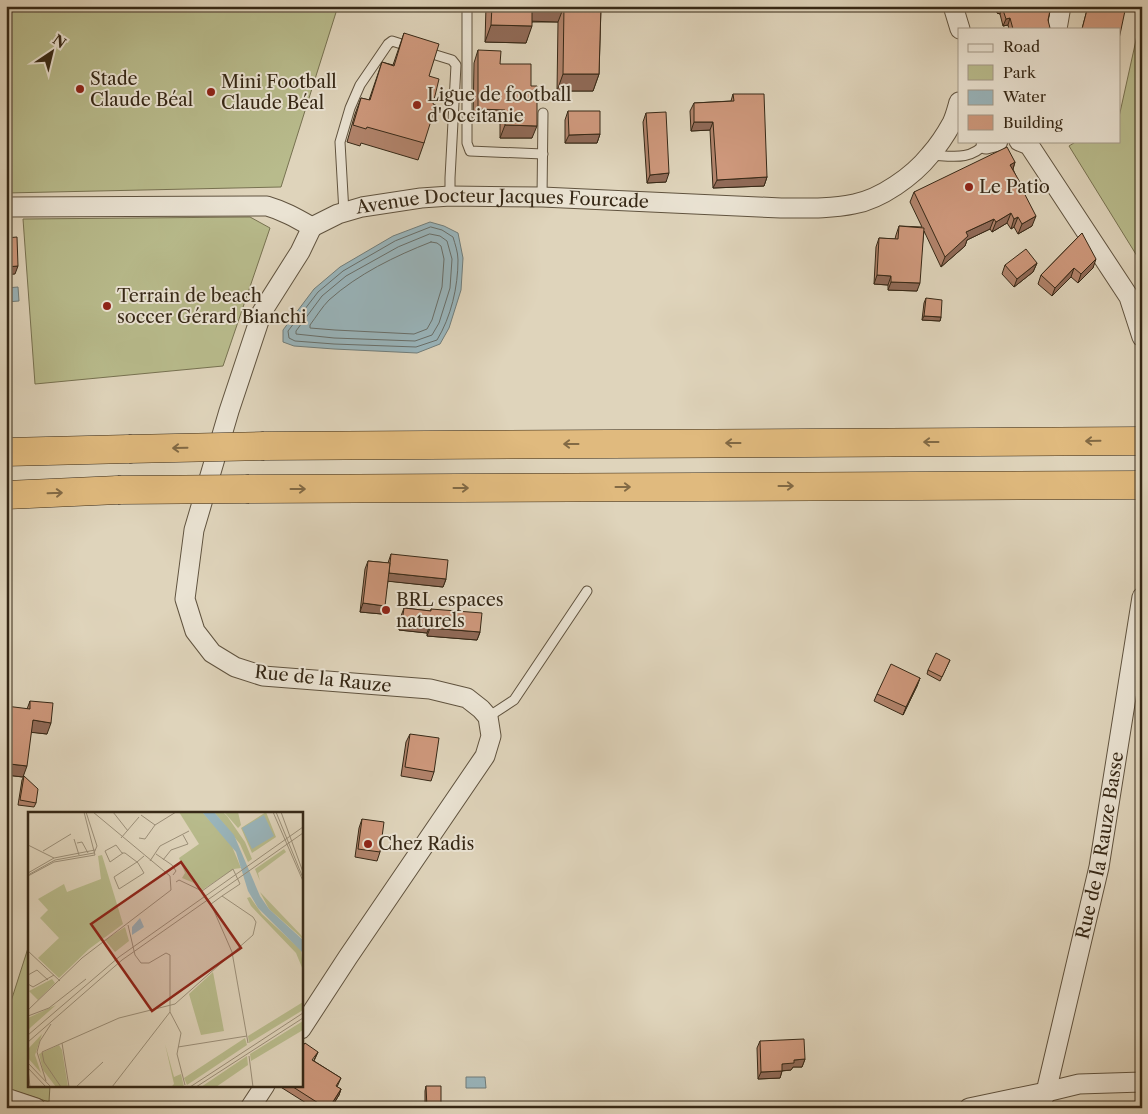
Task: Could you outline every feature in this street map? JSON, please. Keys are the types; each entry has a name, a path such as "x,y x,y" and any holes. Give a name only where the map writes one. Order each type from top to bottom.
{"highway":[{"path":"6,452 264,446 1142,441"},
{"path":"6,495 118,490 1142,485"}],"street":[{"path":"953,6 960,28"},
{"path":"1057,28 1061,6"},
{"name":"Avenue Docteur Jacques Fourcade","path":"312,227 338,214 362,207 386,202 450,196 542,196 781,208 835,207 855,204 873,198 899,183 919,167 930,155 953,122 958,105"},
{"path":"1022,142 1029,145 1129,297 1142,337"},
{"path":"6,207 267,206 288,213 312,227"},
{"name":"Rue de la Rauze","path":"312,227 300,252 262,312 229,411 194,530 185,599 195,631 212,653 235,667 263,676 430,689 467,698 488,717"},
{"name":"Rue de la Rauze Basse","path":"1042,1100 1099,867 1142,597"},
{"path":"302,1027 486,756 491,736 488,717"},
{"path":"969,1108 1042,1100 1079,1084 1142,1082"},
{"path":"250,1108 264,1086"},
{"path":"6,1098 36,1108"}],"lane":[{"path":"467,6 467,143 470,150 543,154"},
{"path":"344,213 340,142 350,108 360,85 392,41 452,60 456,65 450,196"},
{"path":"542,196 543,113"},
{"path":"930,155 964,156 990,142"},
{"path":"488,717 514,700 586,591"}],"green space":[{"path":"6,6 338,6 281,187 6,193"},
{"path":"1142,13 1142,264 1069,146 1075,142 1120,142 1120,112"},
{"path":"250,217 270,228 223,366 35,384 23,219"},
{"path":"28,948 28,1086 50,1086 49,1102 6,1088 6,1017"}],"water":[{"path":"430,222 458,233 463,258 461,290 449,328 440,344 417,353 294,346 283,342 283,330 314,289 340,267 393,236"},
{"path":"18,287 19,301 6,302 6,288"},
{"path":"466,1077 485,1077 486,1088 466,1088"}],"building":[{"path":"492,6 532,6 532,26 491,25"},
{"path":"564,6 601,6 599,74 563,74"},
{"path":"1000,6 1051,6 1048,20 1050,28 1013,28 1010,18 1006,19"},
{"path":"1088,6 1126,6 1120,34 1120,28 1082,28"},
{"name":"Ligue de football d'Occitanie","path":"404,33 439,44 429,76 439,79 433,104 436,105 424,143 367,127 366,129 353,125 361,98 370,100 382,62 394,66"},
{"path":"478,50 501,51 500,64 531,64 531,86 537,86 537,126 505,125 505,110 478,109"},
{"path":"733,94 764,94 767,177 717,180 713,122 694,122 694,103 734,101"},
{"path":"568,111 600,111 600,134 569,135"},
{"path":"666,112 669,173 650,175 646,113"},
{"path":"1007,147 1015,162 1010,165 1036,216 1022,224 1018,217 1014,219 1011,213 996,222 994,219 966,232 968,236 945,257 914,192"},
{"path":"899,226 924,228 920,283 891,282 891,276 877,275 879,238 898,239"},
{"path":"1082,233 1096,259 1081,274 1074,268 1055,288 1041,275"},
{"path":"17,237 18,266 6,267 6,238"},
{"path":"1026,249 1037,263 1017,279 1005,265"},
{"path":"926,298 942,300 941,317 924,316"},
{"path":"391,554 448,560 446,579 389,573"},
{"path":"368,561 390,563 385,606 363,603"},
{"path":"404,608 482,613 480,632 430,628 430,625 402,622"},
{"path":"936,653 950,660 942,677 928,670"},
{"path":"891,664 920,678 906,707 877,694"},
{"path":"30,701 53,703 51,723 33,720 27,766 10,764 11,755 6,754 6,706 30,709"},
{"path":"410,734 439,738 434,772 405,767"},
{"path":"24,776 38,789 36,803 20,800"},
{"name":"Chez Radis","path":"362,819 384,822 380,852 358,849"},
{"path":"804,1039 805,1059 794,1060 794,1063 782,1064 782,1071 761,1072 760,1041"},
{"path":"305,1043 318,1052 312,1060 341,1078 336,1086 341,1089 329,1108 326,1108 292,1086 302,1086 302,1047"},
{"path":"426,1086 441,1086 441,1108 427,1108"}],"place":[{"name":"Stade Claude Béal","path":"80,89"},
{"name":"Mini Football Claude Béal","path":"211,92"},
{"name":"Ligue de football d'Occitanie","path":"417,105"},
{"name":"Le Patio","path":"969,187"},
{"name":"Terrain de beach soccer Gérard Bianchi","path":"107,306"},
{"name":"BRL espaces naturels","path":"386,610"},
{"name":"Chez Radis","path":"368,844"}]}
